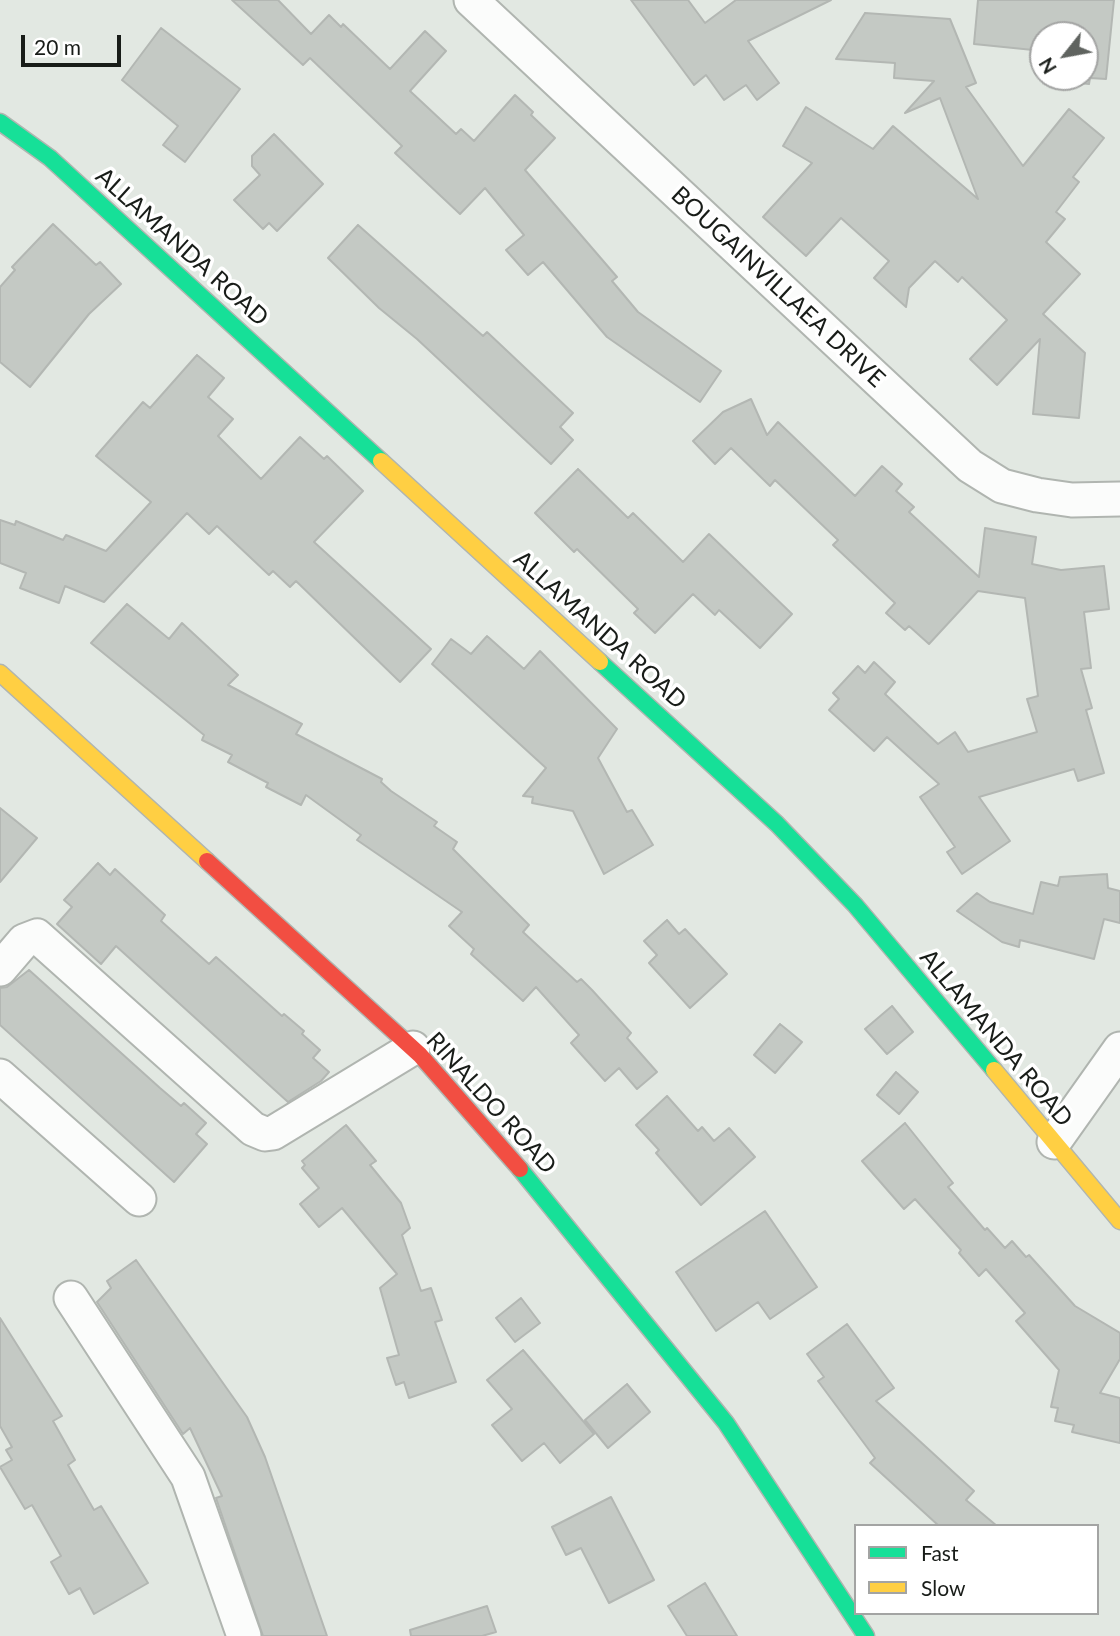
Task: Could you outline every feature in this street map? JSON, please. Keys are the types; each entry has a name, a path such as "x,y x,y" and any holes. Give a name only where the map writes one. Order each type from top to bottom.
{"street":[{"name":"BOUGAINVILLAEA DRIVE","path":"471,0 970,466 1002,486 1037,495 1072,500 1120,499"},
{"name":"ALLAMANDA ROAD","path":"0,122 50,158 778,824 855,905 1120,1221"},
{"name":"RINALDO ROAD","path":"0,673 413,1048 525,1172 671,1352 749,1456 866,1636"},
{"path":"0,969 24,941 37,936 254,1129 265,1134 273,1133 413,1048"},
{"path":"1054,1142 1120,1049"},
{"path":"0,1076 139,1199"},
{"path":"71,1298 188,1477 244,1636"}],"building":[{"path":"232,0 278,0 311,34 329,15 341,27 343,24 390,69 425,31 446,51 410,91 456,134 461,129 474,141 515,95 555,138 525,170 617,277 612,281 638,312 721,371 700,402 607,337 543,262 528,275 506,250 524,235 485,188 460,214 395,153 402,146 310,58 303,65"},
{"path":"631,0 688,0 705,23 736,0 831,0 748,41 779,83 757,100 746,85 724,100 706,75 694,85"},
{"path":"978,0 1114,0 1106,79 1099,79 1099,21 1029,21 1029,50 974,44"},
{"path":"865,13 950,19 976,83 966,87 1023,166 1069,109 1104,138 1073,177 1079,182 1056,212 1065,219 1046,242 1080,274 1043,314 1085,353 1079,418 1033,414 1040,339 997,385 970,359 1007,320 962,277 958,282 935,261 909,288 906,307 874,278 889,261 841,218 806,256 763,217 812,163 783,146 806,107 873,149 893,126 978,199 940,98 905,113 934,81 894,78 895,63 836,59"},
{"path":"161,28 240,89 185,162 163,145 178,126 122,80"},
{"path":"274,134 323,184 277,231 269,223 263,229 234,200 260,175 252,166 252,156"},
{"path":"53,224 96,265 100,262 121,284 89,314 30,387 0,362 0,287 15,270 12,267"},
{"path":"358,225 483,336 487,332 573,413 560,427 573,440 551,464 417,339 379,308 328,258"},
{"path":"197,355 224,378 208,397 233,419 218,436 261,479 300,437 324,459 327,456 363,491 314,542 431,649 400,682 296,581 290,587 273,571 269,575 217,526 209,534 187,513 104,602 65,586 59,603 20,588 26,573 0,563 0,520 15,525 16,521 63,540 66,535 106,551 151,502 96,456 143,402 150,408"},
{"path":"751,399 767,435 778,422 855,496 882,466 902,484 896,491 914,507 909,512 979,577 985,528 1036,537 1032,564 1061,570 1104,566 1109,609 1084,612 1091,668 1081,669 1092,708 1086,710 1104,773 1078,781 1074,769 979,797 1010,841 962,874 947,852 955,847 920,797 939,784 887,737 874,751 829,710 839,699 833,693 858,666 865,673 874,662 895,682 885,694 938,744 955,732 968,752 1037,732 1027,699 1038,696 1025,598 978,591 929,644 909,626 905,630 886,613 895,603 833,545 838,540 775,480 770,486 731,448 715,464 693,441 723,412"},
{"path":"578,469 628,518 633,513 683,562 709,534 792,614 760,648 719,610 715,615 693,594 655,633 634,613 638,609 577,549 574,552 535,513"},
{"path":"127,604 169,639 182,623 238,675 228,685 302,724 296,734 382,779 381,782 391,791 437,822 434,826 457,842 453,849 529,925 523,932 577,982 581,979 592,990 631,1033 627,1038 657,1072 637,1089 619,1068 605,1081 571,1043 579,1035 536,987 523,1001 471,954 474,949 449,926 462,912 357,840 361,835 306,795 301,805 266,787 268,783 228,762 232,755 202,740 204,735 91,643"},
{"path":"487,636 524,669 540,651 617,729 598,758 627,812 632,810 653,845 604,874 573,811 532,803 533,797 523,796 546,768 432,664 451,639 471,654"},
{"path":"0,808 37,838 0,882"},
{"path":"98,863 110,875 115,869 165,915 161,921 209,964 216,957 282,1016 284,1014 304,1031 302,1034 320,1050 313,1058 329,1072 321,1081 288,1102 116,946 101,964 57,924 72,907 64,900"},
{"path":"1107,874 1108,888 1120,891 1120,923 1104,919 1094,959 1020,940 1019,947 1002,942 957,911 977,893 990,902 1033,914 1041,882 1058,886 1060,877"},
{"path":"667,920 679,934 685,929 727,974 690,1008 649,963 657,955 644,941"},
{"path":"29,970 160,1088 181,1106 184,1103 206,1123 196,1134 207,1144 174,1182 0,1025 0,988 7,987"},
{"path":"892,1006 913,1032 887,1054 865,1029"},
{"path":"780,1024 802,1042 775,1073 754,1055"},
{"path":"896,1072 918,1092 899,1114 877,1095"},
{"path":"667,1096 698,1131 702,1127 714,1141 729,1128 755,1157 701,1205 656,1153 659,1150 636,1125"},
{"path":"905,1123 953,1183 948,1187 985,1230 987,1228 1005,1248 1012,1241 1026,1257 1029,1255 1075,1306 1120,1333 1120,1359 1100,1393 1120,1398 1120,1443 1072,1432 1074,1425 1055,1421 1058,1408 1051,1407 1059,1370 1016,1321 1025,1313 986,1269 979,1276 959,1253 961,1250 915,1199 904,1209 862,1161"},
{"path":"346,1125 376,1161 370,1165 401,1203 410,1228 402,1235 421,1291 431,1288 442,1320 435,1322 456,1382 409,1398 404,1382 396,1385 387,1358 399,1355 380,1288 397,1274 342,1208 319,1227 300,1204 319,1188 302,1168 305,1165 302,1161"},
{"path":"765,1211 817,1287 770,1319 758,1302 716,1331 676,1272"},
{"path":"136,1260 247,1417 265,1457 327,1636 263,1636 216,1498 222,1496 190,1428 183,1434 97,1302 111,1288 107,1281"},
{"path":"521,1298 540,1323 515,1342 496,1318"},
{"path":"0,1318 62,1416 53,1421 75,1460 68,1465 94,1510 101,1506 148,1583 94,1614 80,1588 69,1594 51,1562 61,1556 32,1505 25,1509 0,1467 12,1460 6,1450 12,1447 0,1426"},
{"path":"847,1324 894,1388 876,1401 974,1491 966,1500 995,1524 937,1524 870,1463 875,1458 818,1381 824,1377 807,1354"},
{"path":"523,1350 594,1434 560,1463 544,1443 522,1461 492,1425 512,1409 487,1380"},
{"path":"627,1384 650,1412 608,1448 585,1420"},
{"path":"611,1497 654,1580 609,1603 581,1548 566,1555 552,1527"},
{"path":"705,1583 737,1636 687,1636 668,1606"},
{"path":"487,1606 496,1632 482,1636 411,1636 410,1630"}],"traffic: fast":[{"path":"0,122 50,158 381,461"},
{"path":"600,662 777,824 855,905 994,1070"},
{"path":"520,1169 726,1423 866,1636"}],"traffic: slow":[{"path":"381,461 600,662"},
{"path":"0,673 207,861"},
{"path":"994,1070 1120,1221"}],"traffic: jam":[{"path":"207,861 420,1055 520,1169"}]}
